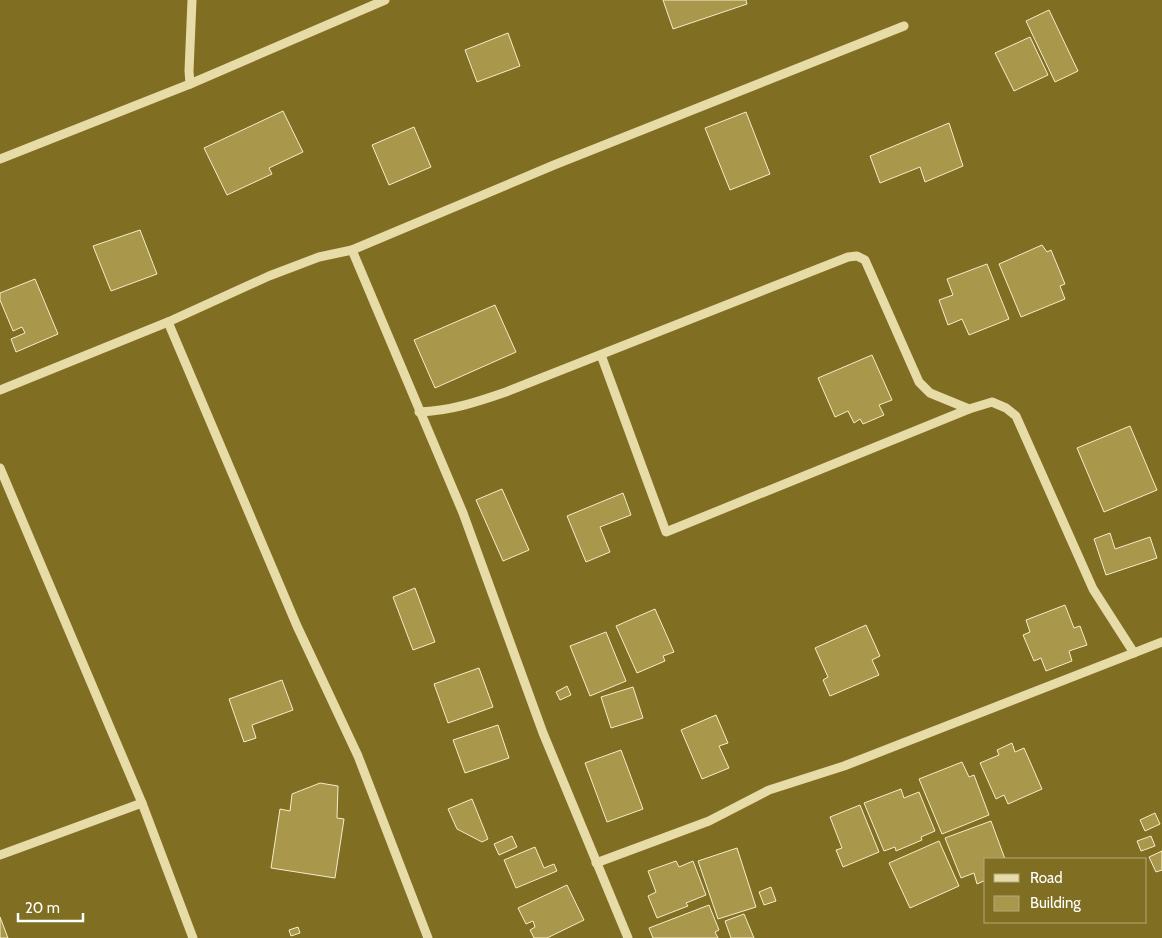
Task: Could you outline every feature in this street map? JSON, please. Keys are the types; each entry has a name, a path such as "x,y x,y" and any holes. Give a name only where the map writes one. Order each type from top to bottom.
{"street":[{"path":"190,84 192,0"},
{"path":"0,159 190,84 385,0"},
{"path":"0,390 168,322 269,276 319,257 352,250 554,165 904,26"},
{"path":"352,250 463,513 543,734 628,938"},
{"path":"419,412 441,411 471,404 848,257 857,256 865,260 919,382 930,393 968,409"},
{"path":"168,322 296,626 358,756 428,938"},
{"path":"602,354 666,532 968,409 992,402 1006,408 1016,416 1093,589 1134,652"},
{"path":"0,468 142,803 193,938"},
{"path":"596,863 709,821 769,790 844,766 1162,642"},
{"path":"0,855 142,803"}],"building":[{"path":"663,0 746,0 747,4 673,29"},
{"path":"1049,10 1078,71 1055,82 1026,21"},
{"path":"508,33 520,66 477,82 465,50"},
{"path":"1030,37 1048,75 1014,91 995,53"},
{"path":"283,111 303,152 269,168 272,174 227,195 204,148"},
{"path":"746,112 770,174 730,190 705,128"},
{"path":"949,123 963,166 925,182 920,167 880,183 870,156"},
{"path":"414,127 431,167 389,185 372,145"},
{"path":"140,230 157,274 111,291 93,246"},
{"path":"1042,245 1047,252 1051,250 1065,284 1060,286 1065,299 1021,317 999,264"},
{"path":"987,264 1009,319 969,335 962,319 948,325 939,300 953,295 947,279"},
{"path":"35,279 58,334 16,352 11,339 25,333 22,327 13,331 0,300 0,293"},
{"path":"495,305 516,352 435,388 414,340"},
{"path":"872,355 892,400 879,405 884,415 863,424 860,419 854,423 848,411 835,417 818,378"},
{"path":"1130,426 1157,490 1104,512 1077,448"},
{"path":"502,489 529,550 503,561 476,500"},
{"path":"623,493 631,515 600,527 610,552 586,562 567,516"},
{"path":"1110,533 1115,549 1150,537 1157,558 1106,575 1094,539"},
{"path":"415,588 435,642 413,650 393,597"},
{"path":"1065,605 1074,628 1080,626 1087,645 1069,651 1072,661 1046,671 1041,658 1034,661 1023,635 1030,632 1026,620"},
{"path":"655,609 674,652 663,656 665,661 637,673 616,626"},
{"path":"866,625 880,656 872,660 879,675 830,696 823,680 828,677 815,648"},
{"path":"606,632 626,681 590,696 570,646"},
{"path":"479,668 493,707 448,723 434,684"},
{"path":"282,680 293,710 252,725 256,738 244,742 229,699"},
{"path":"567,686 571,695 560,700 556,692"},
{"path":"633,687 643,718 611,728 601,697"},
{"path":"716,715 728,743 719,746 729,768 702,779 681,730"},
{"path":"498,725 509,758 465,773 453,740"},
{"path":"1012,743 1015,752 1024,748 1042,789 1008,804 1004,795 996,799 980,763 999,755 997,750"},
{"path":"621,750 643,809 607,822 585,763"},
{"path":"962,762 969,777 974,775 989,815 942,834 919,779"},
{"path":"320,783 338,786 337,818 344,819 335,878 271,868 280,809 290,811 292,794"},
{"path":"901,789 904,798 919,792 935,831 921,837 922,840 896,851 895,847 884,851 864,803"},
{"path":"472,799 488,839 482,842 457,829 448,809"},
{"path":"860,805 879,852 843,867 836,850 842,848 830,817"},
{"path":"1155,813 1160,824 1145,831 1140,820"},
{"path":"991,821 1005,858 984,858 984,881 977,884 974,873 961,878 945,838"},
{"path":"512,836 517,847 499,855 494,844"},
{"path":"1151,836 1155,846 1141,851 1137,841"},
{"path":"939,841 959,886 910,908 889,863"},
{"path":"535,847 544,868 554,864 557,871 516,888 504,860"},
{"path":"737,848 756,907 718,919 698,861"},
{"path":"1162,851 1162,870 1156,872 1149,857"},
{"path":"676,861 679,867 693,861 706,895 686,903 688,906 657,918 648,896 656,892 648,871"},
{"path":"567,885 584,920 547,938 534,938 530,930 535,927 533,921 526,924 518,908"},
{"path":"771,887 776,901 764,905 759,892"},
{"path":"709,905 719,930 715,932 718,938 653,938 649,928"},
{"path":"744,914 754,938 731,938 725,921"},
{"path":"0,917 8,938 0,938"},
{"path":"298,927 300,933 291,936 289,930"}]}
